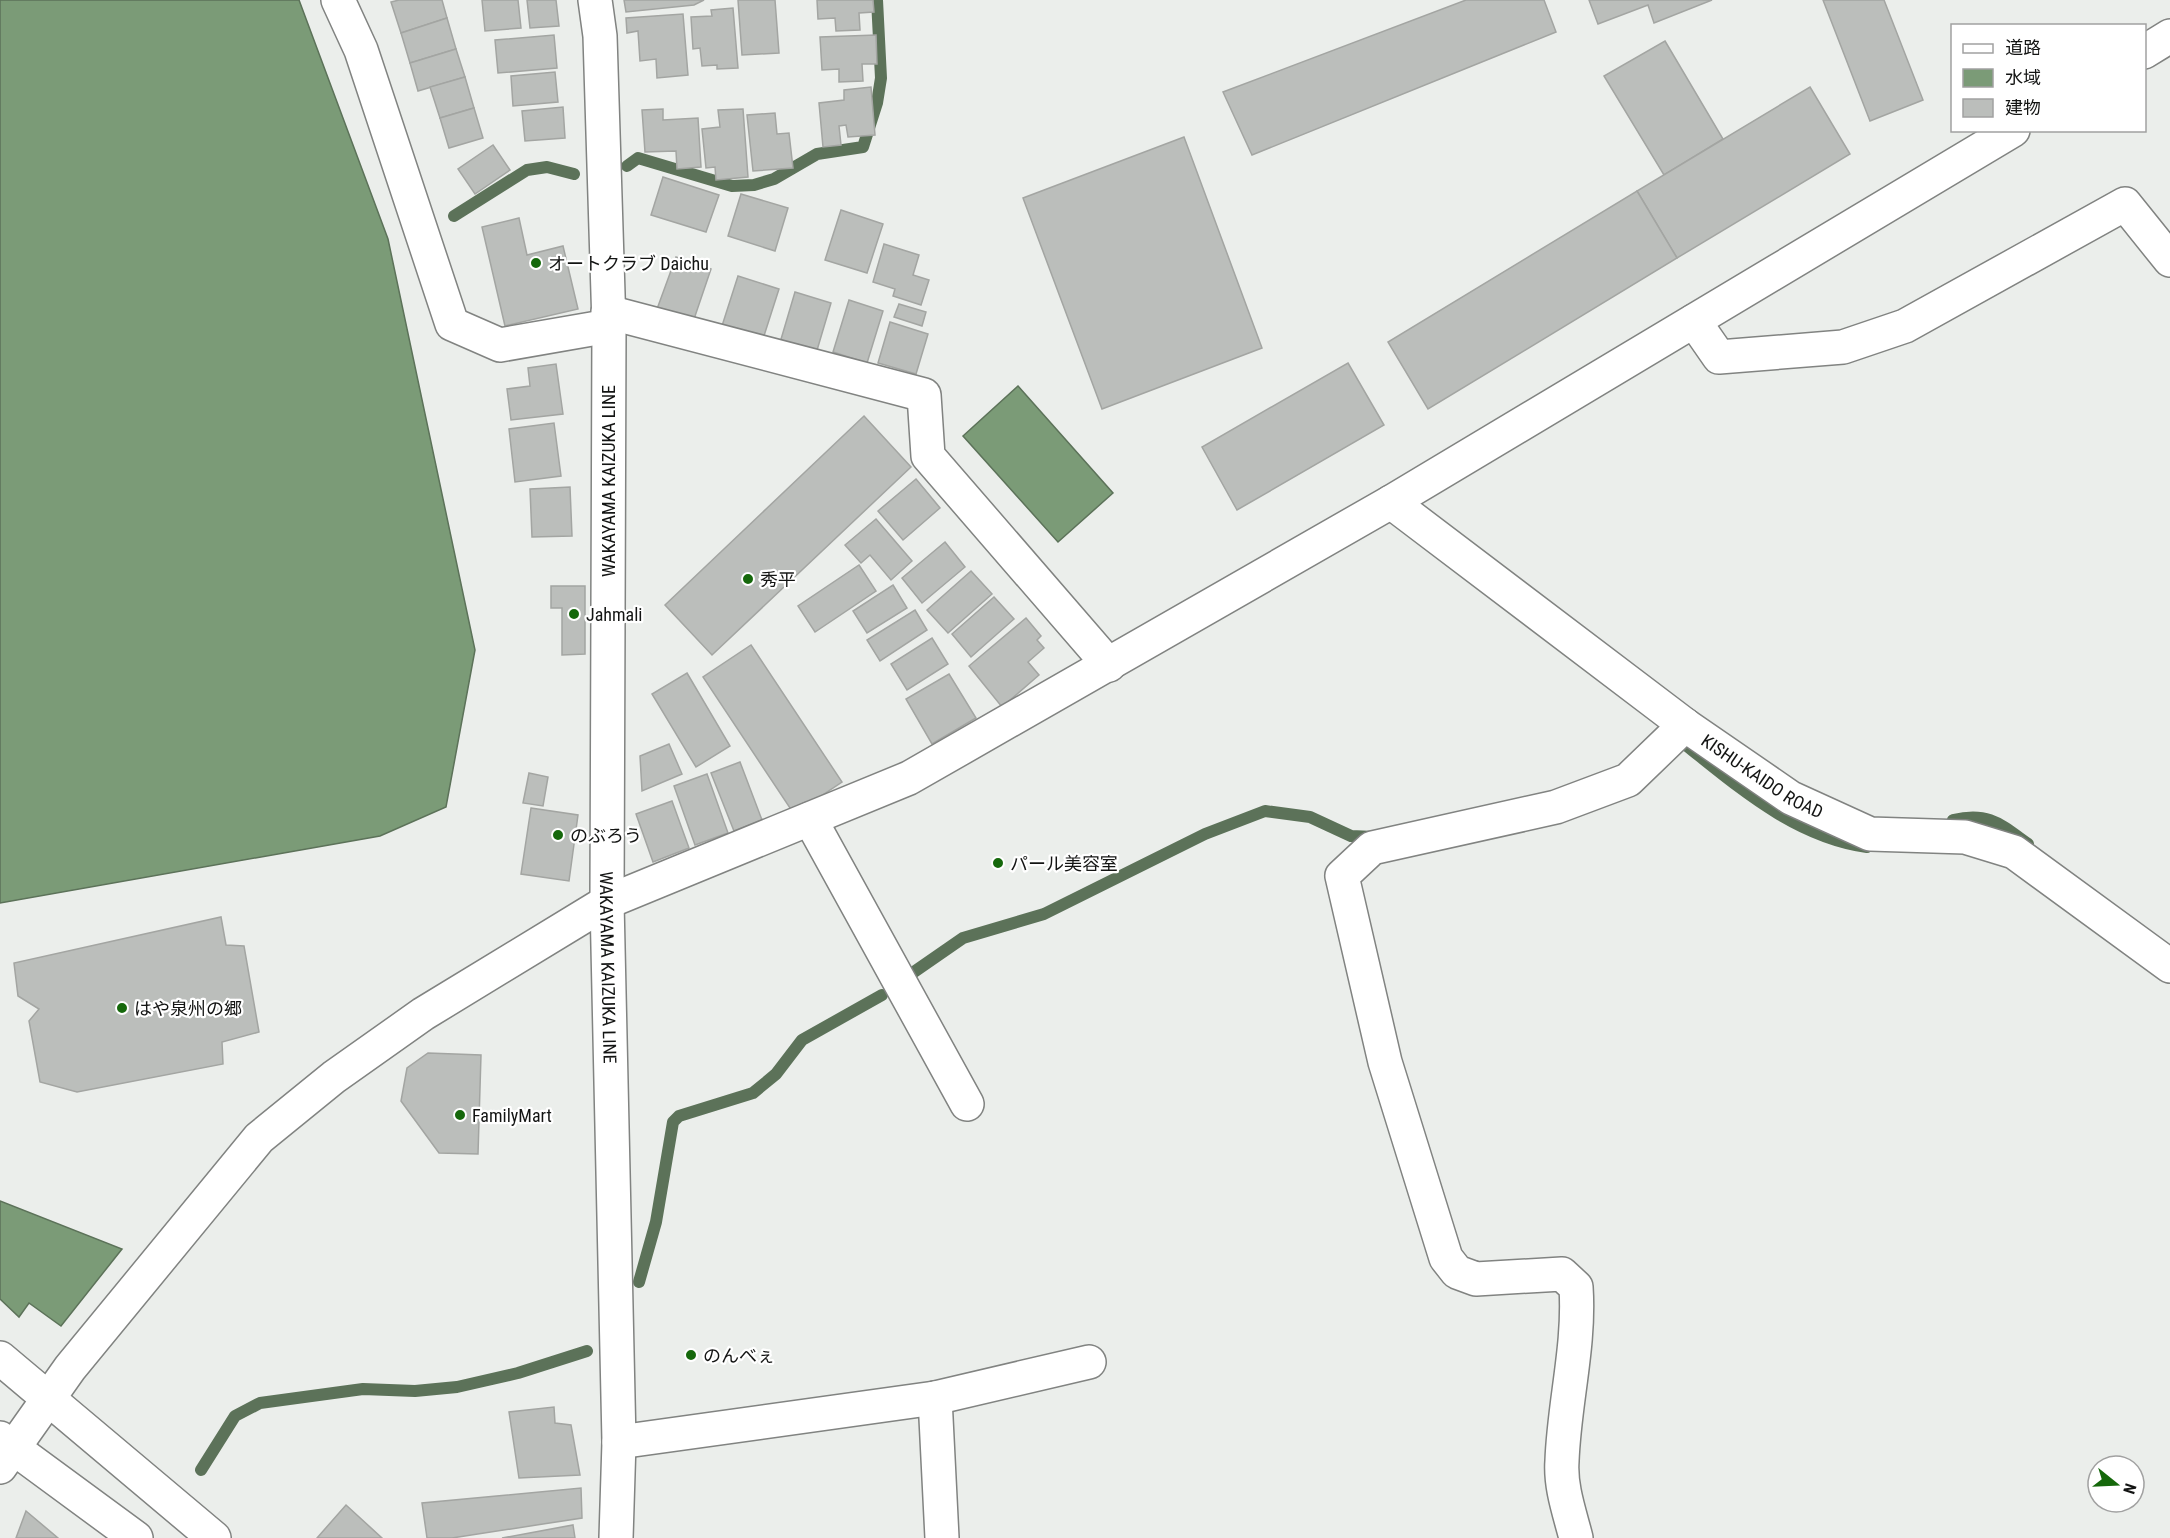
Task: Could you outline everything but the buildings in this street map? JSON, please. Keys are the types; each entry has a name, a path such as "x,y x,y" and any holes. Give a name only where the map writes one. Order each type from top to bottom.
{"main road":[{"path":"338,0 362,50 452,324 500,345 608,319 924,395 928,456 1109,665"},
{"name":"WAKAYAMA KAIZUKA LINE","path":"595,0 600,36 608,319 607,902 619,1442 616,1538"},
{"path":"2146,51 2170,36"},
{"path":"136,1538 5,1452 49,1401 70,1368 258,1138 334,1077 423,1014 607,902 909,778 1391,502 2010,132"},
{"path":"1694,321 1719,357 1843,347 1905,326 2125,204 2170,260"},
{"name":"KISHU-KAIDO ROAD","path":"1391,502 1685,725 1791,798 1870,834 1965,837 2014,852 2170,966"},
{"path":"1576,1538 1566,1498 1561,1463 1578,1316 1576,1287 1562,1274 1476,1279 1457,1272 1446,1258 1385,1062 1342,876 1372,848 1556,807 1628,780 1685,725"},
{"path":"810,819 967,1104"},
{"path":"0,1358 214,1538"},
{"path":"619,1442 935,1398 1089,1362"},
{"path":"935,1398 942,1538"}],"water":[{"path":"0,0 299,0 388,239 475,650 446,807 380,836 0,903"},
{"path":"1018,386 1113,493 1058,542 963,436"},
{"path":"0,1201 122,1249 61,1326 29,1303 19,1317 0,1299"}],"waterway":[{"path":"627,166 638,158 732,186 754,185 774,179 817,154 863,147 877,103 881,78 877,0"},
{"path":"454,216 527,170 547,167 574,174"},
{"path":"1687,746 1728,779 1793,822 1841,842 1867,847"},
{"path":"911,974 963,938 1044,914 1205,834 1265,811 1310,817 1351,836 1374,837"},
{"path":"1953,820 1985,819 2001,826 2028,844"},
{"path":"639,1282 656,1222 673,1122 679,1116 753,1093 776,1074 802,1040 882,995"},
{"path":"201,1470 235,1416 260,1403 363,1389 415,1391 457,1387 518,1373 587,1351"}],"place":[{"name":"オートクラブ Daichu","path":"536,263"},
{"name":"秀平","path":"748,579"},
{"name":"Jahmali","path":"574,614"},
{"name":"のぶろう","path":"558,835"},
{"name":"パール美容室","path":"998,863"},
{"name":"はや泉州の郷","path":"122,1008"},
{"name":"FamilyMart","path":"460,1115"},
{"name":"のんべぇ","path":"691,1355"}]}
